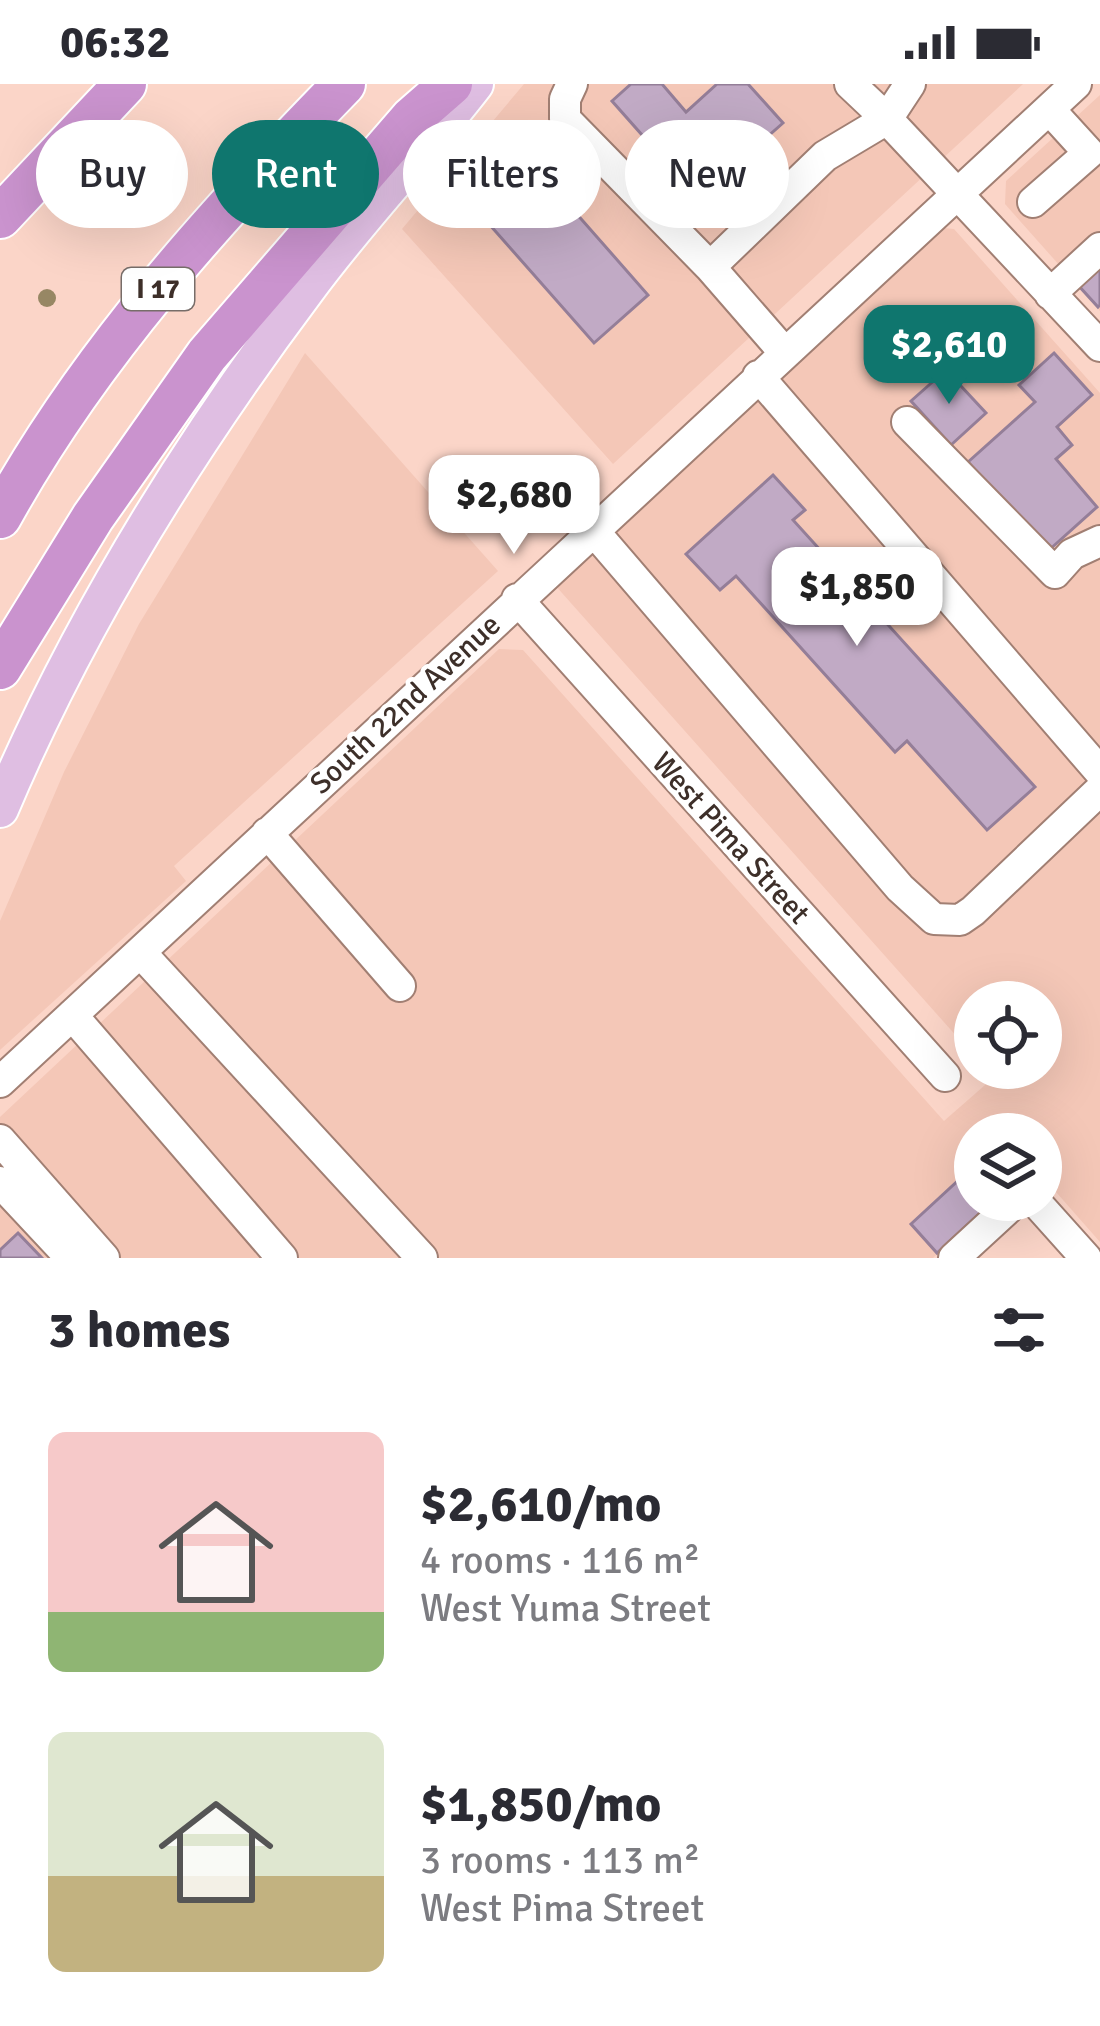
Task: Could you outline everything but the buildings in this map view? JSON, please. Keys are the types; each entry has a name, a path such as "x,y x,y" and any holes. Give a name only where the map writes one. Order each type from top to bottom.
{"highway":[{"path":"0,217 125,84"},
{"name":"I 17","path":"0,517 134,317 344,84"},
{"path":"0,668 93,517 207,355 398,134 451,84"}],"main road":[{"path":"0,809 57,686 197,446 306,290 475,84"}],"street":[{"path":"572,84 565,99 565,118 710,267 784,352"},
{"path":"850,84 1100,346"},
{"path":"710,267 825,156 887,119 910,84"},
{"name":"South 22nd Avenue","path":"0,1082 1076,84"},
{"path":"1033,202 1094,166 1049,109"},
{"path":"1050,294 1100,248"},
{"path":"758,376 1100,772"},
{"path":"907,422 1055,573 1072,554 1100,541"},
{"path":"592,529 900,888 934,919 960,920 974,911 1100,790"},
{"name":"West Pima Street","path":"517,599 945,1076"},
{"path":"267,833 400,986"},
{"path":"140,952 422,1258"},
{"path":"72,1015 282,1258"},
{"path":"0,1139 104,1258"},
{"path":"0,1182 71,1258"},
{"path":"954,1258 994,1221"},
{"path":"1053,1221 1086,1258"}],"shaded area":[{"path":"524,84 1023,84 613,464 402,229 601,228 601,120 494,120"},
{"path":"1100,95 1100,311 1005,204 1006,181"},
{"path":"944,228 954,229 1100,393 1100,1242 1062,1199 1062,1113 954,1113 954,1221 973,1221 933,1258 0,1258 0,1117 499,649 523,650 944,1121 980,1089 1062,1089 1062,981 954,981 954,1033 554,584"},
{"path":"305,353 498,571 174,866 186,881 0,1050 0,921 64,772 139,624"}]}
